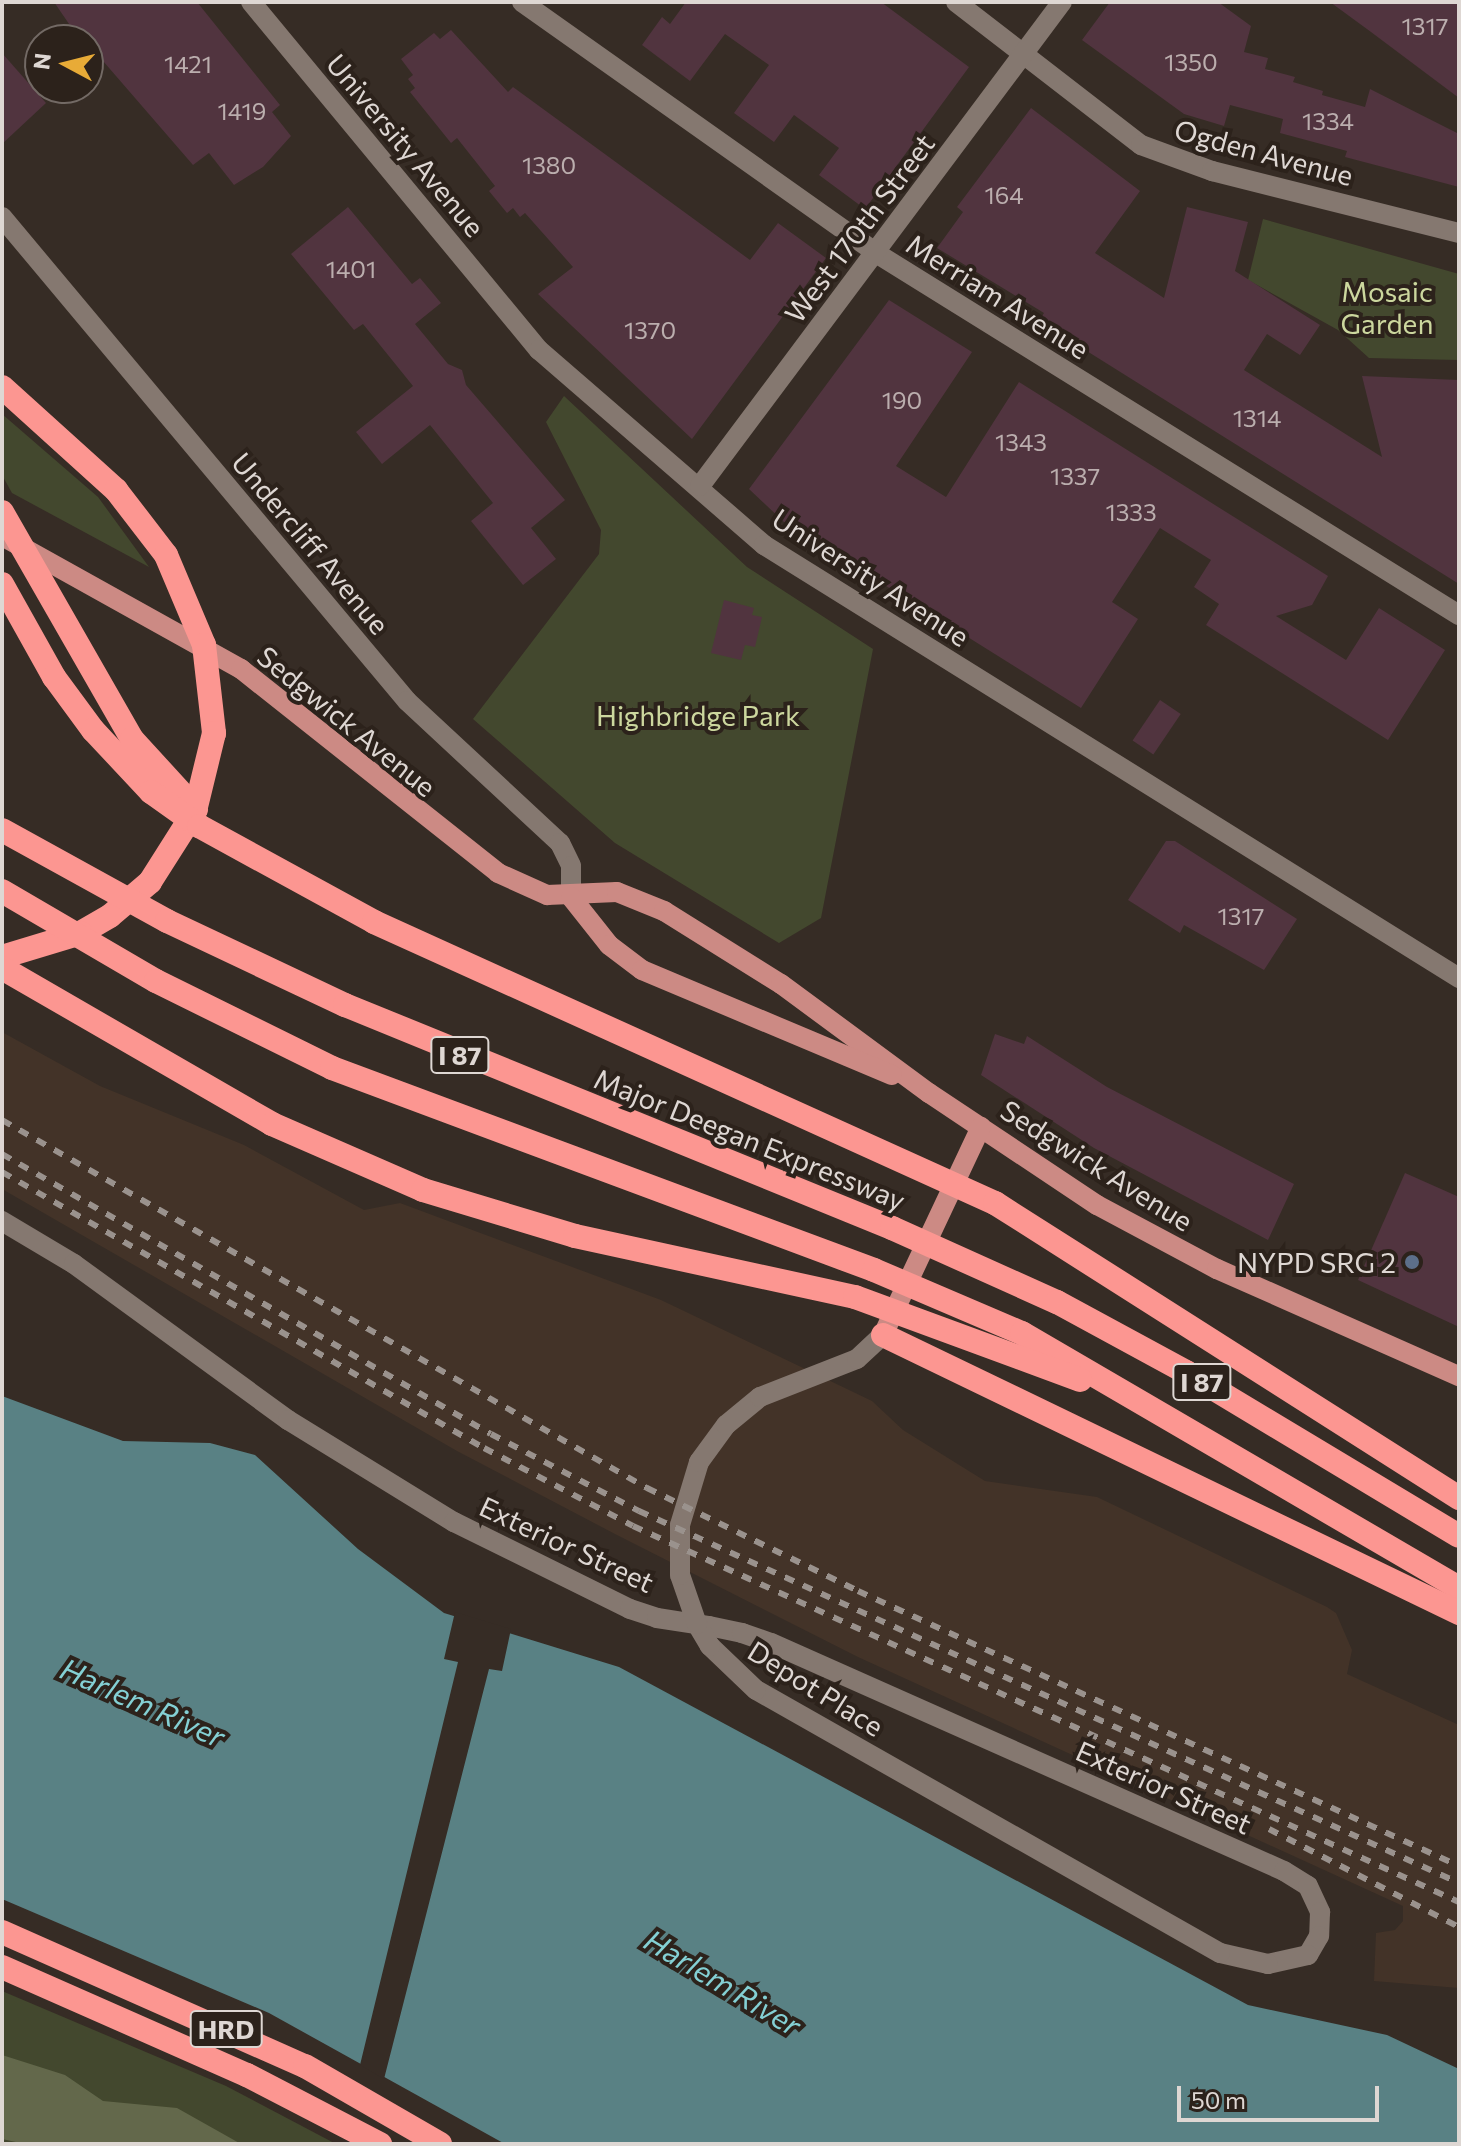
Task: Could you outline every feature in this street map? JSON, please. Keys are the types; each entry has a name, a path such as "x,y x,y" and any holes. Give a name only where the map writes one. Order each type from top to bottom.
{"highway":[{"path":"2,387 116,490 145,524 183,587 208,662 214,724 208,772 188,826 161,869 110,916 52,946 2,957"},
{"path":"2,512 107,700 157,771 205,819 266,866"},
{"path":"2,584 68,698 130,772 174,810 266,866 374,922 995,1203 1459,1498"},
{"name":"Major Deegan Expressway","path":"2,830 167,921 345,1005 892,1228 1057,1302 1186,1372 1459,1536"},
{"name":"I 87","path":"2,891 156,981 332,1068 502,1136 874,1270 1022,1333 1459,1588"},
{"path":"2,968 272,1124 423,1190 575,1236 855,1297 1152,1407"},
{"path":"883,1335 1459,1613"},
{"name":"HRD","path":"2,1932 305,2066 440,2144"},
{"name":"HRD","path":"2,1967 247,2075 380,2144"}],"main road":[{"name":"Sedgwick Avenue","path":"2,536 252,677 483,864 534,891 571,897 630,895 685,922 822,1012 929,1093 1070,1189 1174,1248 1459,1376"},
{"name":"Sedgwick Avenue","path":"571,897 609,945 642,970 929,1093"},
{"name":"Depot Place","path":"883,1335 981,1127"}],"street":[{"name":"University Avenue","path":"251,2 539,350 700,486 764,545 1459,978"},
{"name":"Merriam Avenue","path":"522,2 876,253 1459,615"},
{"name":"Ogden Avenue","path":"956,2 1157,152 1459,233"},
{"name":"West 170th Street","path":"700,486 1062,2"},
{"name":"Undercliff Avenue","path":"2,217 407,701 560,843 571,866 571,897"},
{"name":"Exterior Street","path":"2,1221 74,1264 288,1420 454,1522 630,1609 771,1643 1284,1871 1308,1886 1320,1912 1319,1936 1308,1955"},
{"name":"Depot Place","path":"883,1335 857,1359 760,1397 713,1441 690,1483 680,1525 680,1575 697,1624 724,1663 756,1690 1220,1953 1268,1964 1308,1955"}],"shaded area":[{"path":"2,1032 100,1086 244,1145 364,1210 400,1203 661,1300 872,1401 903,1430 985,1481 1097,1497 1327,1607 1336,1613 1352,1650 1347,1674 1459,1725 1459,1988 1374,1981 1376,1933 1395,1930 1403,1921 1403,1906 858,1657 615,1534 457,1451 2,1189"}],"green space":[{"name":"Mosaic Garden","path":"1263,219 1459,274 1459,360 1369,358 1338,330 1248,280"},
{"name":"Highbridge Park","path":"564,396 747,567 873,649 821,918 779,943 615,843 473,719 599,554 601,530 546,422"},
{"path":"2,414 98,497 149,567 12,493 2,475"},
{"path":"2,1991 226,2086 336,2144 2,2144"},
{"path":"2,2055 65,2075 103,2101 177,2108 241,2144 25,2144 2,2139"}],"water":[{"name":"Harlem River","path":"2,1396 123,1441 210,1443 255,1455 358,1549 444,1613 619,1667 1248,2005 1387,2035 1459,2069 1459,2144 505,2144 269,2013 2,1899"}],"pier":[{"path":"455,1612 511,1629 502,1671 489,1669 384,2079 360,2065 458,1662 444,1659"}],"building":[{"path":"54,2 197,2 280,105 272,112 291,136 263,167 234,185 209,153 193,165 104,62 104,24 69,24"},
{"path":"686,2 881,2 969,67 865,209 819,175 839,148 794,115 774,142 734,113 769,65 725,34 690,81 642,45 662,17 670,24"},
{"path":"1110,2 1218,2 1251,26 1244,52 1268,58 1265,69 1295,77 1293,82 1323,91 1322,95 1365,107 1370,89 1459,134 1459,187 1345,157 1347,151 1280,133 1283,119 1253,111 1230,105 1224,126 1184,114 1082,40"},
{"path":"1330,2 1459,2 1459,98 1371,32"},
{"path":"451,30 508,92 513,87 750,260 778,223 826,258 692,439 538,294 573,267 525,213 520,217 513,208 507,213 489,191 495,186 457,138 451,143 410,92 415,88 408,79 413,75 401,59 434,33 440,39"},
{"path":"2,53 24,78 24,104 45,104 2,144"},
{"path":"1031,108 1140,191 1095,253 1164,298 1187,207 1248,222 1235,271 1320,325 1300,355 1267,334 1244,370 1382,457 1362,376 1459,380 1459,584 1090,353 1040,319 1044,313 937,248 963,212 957,207"},
{"path":"348,207 412,284 420,278 441,303 415,324 448,364 462,370 466,385 565,500 531,528 556,559 523,585 471,521 493,503 430,425 382,464 356,432 413,386 363,324 354,330 291,254"},
{"path":"889,300 972,352 896,466 946,497 1019,382 1328,576 1312,605 1276,616 1346,660 1379,608 1445,650 1388,740 1206,625 1219,604 1194,587 1211,560 1160,528 1112,602 1138,619 1081,708 784,522 749,489"},
{"path":"724,600 754,608 752,615 762,617 755,647 745,645 741,660 711,653"},
{"path":"1160,700 1181,714 1153,755 1133,741"},
{"path":"1166,841 1175,841 1297,919 1264,970 1184,925 1180,933 1128,900"},
{"path":"995,1034 1024,1044 1027,1036 1107,1087 1294,1184 1268,1240 1094,1148 981,1075"},
{"name":"NYPD SRG 2","path":"1405,1173 1459,1197 1459,1327 1358,1280"}],"railway":[{"path":"2,1120 647,1488 858,1591 1459,1866"},
{"path":"2,1154 491,1434 639,1511 1459,1883"},
{"path":"2,1172 484,1448 633,1526 1459,1902"},
{"path":"1269,1829 1459,1927"}],"place":[{"name":"NYPD SRG 2","path":"1412,1262"}]}
